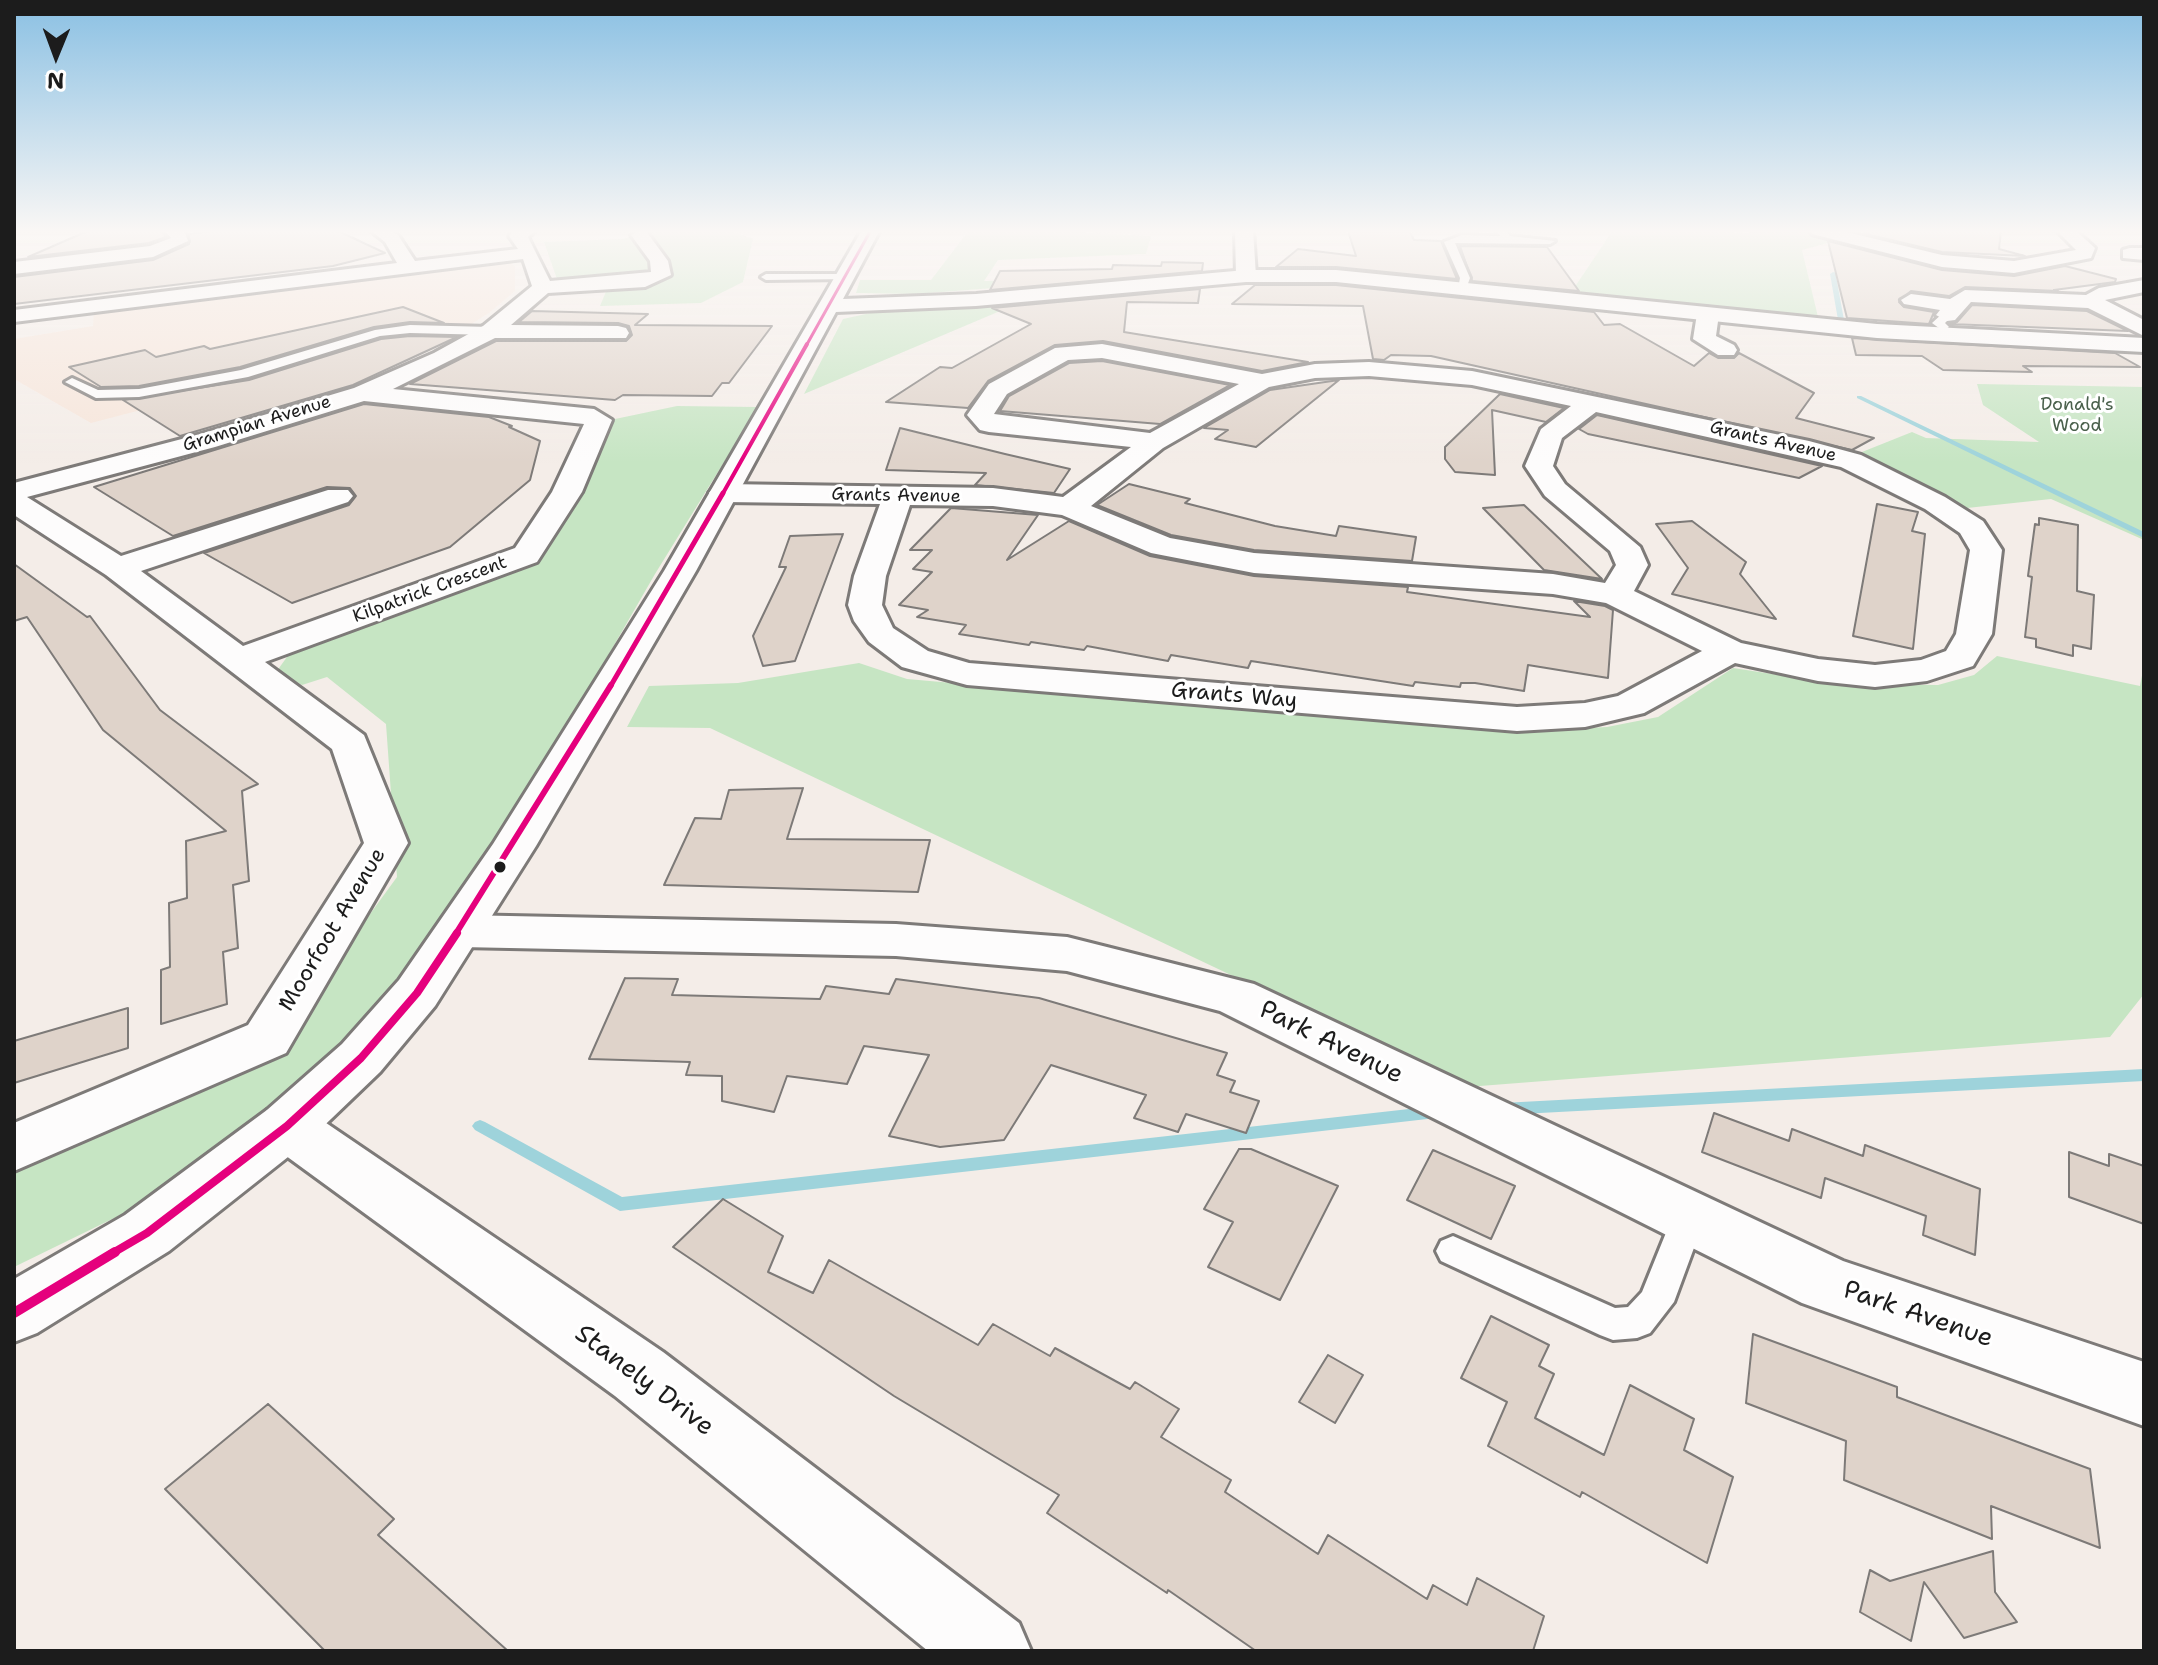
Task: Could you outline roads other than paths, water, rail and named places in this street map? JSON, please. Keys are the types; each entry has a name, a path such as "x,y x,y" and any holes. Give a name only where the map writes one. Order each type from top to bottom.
{"street":[{"path":"14,316 81,308"},
{"name":"Grampian Avenue","path":"14,492 206,441 363,393 442,358 491,331 519,308"},
{"path":"14,1313 147,1233 287,1126 361,1058 417,993 461,931 724,493 829,308"},
{"path":"1651,308 1956,337 2144,345"},
{"path":"1929,308 1948,316 1955,308"},
{"path":"2104,308 2144,329"},
{"path":"1704,339 1708,314"},
{"name":"Grampian Avenue","path":"491,331 617,334"},
{"path":"1680,340 1704,339 1726,350"},
{"path":"1154,442 989,424 980,415 998,389 1063,353 1102,351 1262,381"},
{"name":"Grants Avenue","path":"724,493 993,497 1068,507 1162,546 1254,563 1553,584 1615,595 1730,651 1818,670 1875,676 1927,670 1960,658 1974,634 1986,550 1972,527 1935,503 1851,461 1809,449 1472,378 1426,372 1315,371 1262,381 1154,442 1100,487 1068,507"},
{"name":"Kilpatrick Crescent","path":"237,660 526,555 567,492 599,420 594,417 363,393"},
{"path":"1590,404 1550,435 1539,466 1555,490 1624,547 1632,565 1615,595"},
{"path":"117,568 338,496"},
{"name":"Grants Way","path":"898,496 870,576 865,605 871,621 881,635 915,659 967,674 1517,719 1585,715 1630,705 1730,651"},
{"name":"Moorfoot Avenue","path":"14,502 117,568 350,744 386,843 267,1039 14,1148"},
{"name":"Park Avenue","path":"461,931 896,940 1067,954 1236,997 1825,1283 2144,1394"},
{"name":"Stanely Drive","path":"287,1126 639,1374 991,1651"}],"lane":[{"path":"72,382 96,394 108,396 153,391 243,374 379,333 410,329 491,331"},
{"path":"1453,1251 1613,1324 1637,1322 1656,1302 1688,1218"}],"waterway":[{"path":"1839,308 1841,320"},
{"path":"1859,397 2144,535"},
{"path":"1502,1109 2144,1075"},
{"path":"480,1126 620,1204 1436,1112"}],"park label":[{"name":"Donald's Wood","path":"2077,415"}]}
